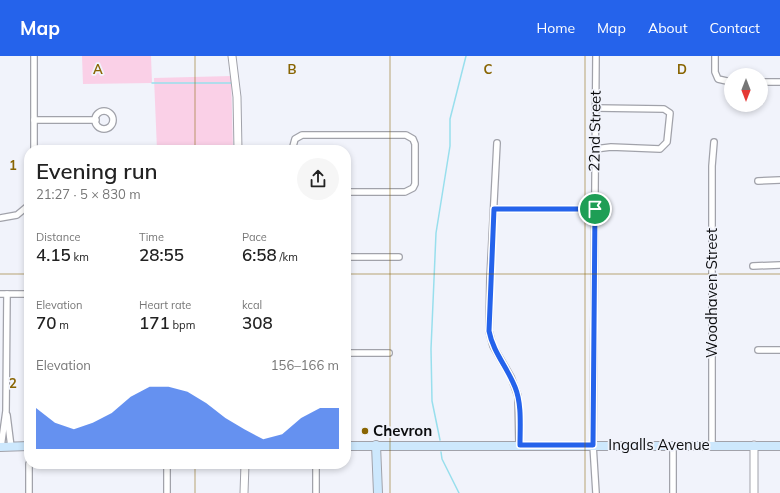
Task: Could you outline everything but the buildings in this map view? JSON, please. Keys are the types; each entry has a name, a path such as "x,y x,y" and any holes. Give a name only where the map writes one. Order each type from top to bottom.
{"main road":[{"path":"1,446 24,446"},
{"name":"Ingalls Avenue","path":"351,446 780,446"},
{"path":"376,446 378,493"}],"street":[{"path":"34,56 34,145"},
{"path":"232,56 237,97 238,145"},
{"name":"22nd Street","path":"596,56 593,445 596,493"},
{"path":"715,56 715,72 718,80 724,81"},
{"path":"768,82 780,82"},
{"path":"595,149 611,147 660,149 667,142 670,113 664,109 596,108"},
{"path":"34,120 96,120"},
{"path":"293,145 295,139 302,135 406,135 413,139 415,144 415,178 413,188 405,192 351,192"},
{"name":"Woodhaven Street","path":"712,445 712,166 714,142"},
{"path":"497,143 489,331 493,346 516,388 519,402 520,445"},
{"path":"758,181 780,180"},
{"path":"494,209 595,209"},
{"path":"0,218 12,217 24,210"},
{"path":"351,257 399,257"},
{"path":"753,266 780,265"},
{"path":"0,294 24,294"},
{"path":"1,446 6,411 7,294"},
{"path":"758,350 780,350"},
{"path":"351,353 389,353"},
{"path":"6,411 11,446"},
{"path":"673,445 673,493"},
{"path":"754,445 754,493"},
{"path":"29,469 29,493"},
{"path":"167,469 168,493"},
{"path":"244,493 245,469"},
{"path":"316,469 316,493"}],"shaded area":[{"path":"82,56 151,56 152,83 83,84"},
{"path":"231,76 233,145 157,145 154,78"}],"waterway":[{"path":"440,440 432,401 431,349 436,233 450,146 450,119 466,56"},
{"path":"152,83 231,83"},
{"path":"441,452 442,459 459,493"}],"place":[{"name":"Chevron","path":"365,431"}],"route":[{"path":"494,209 595,209 593,445 520,445 519,402 516,388 499,359 493,346 489,331 494,209"}]}
